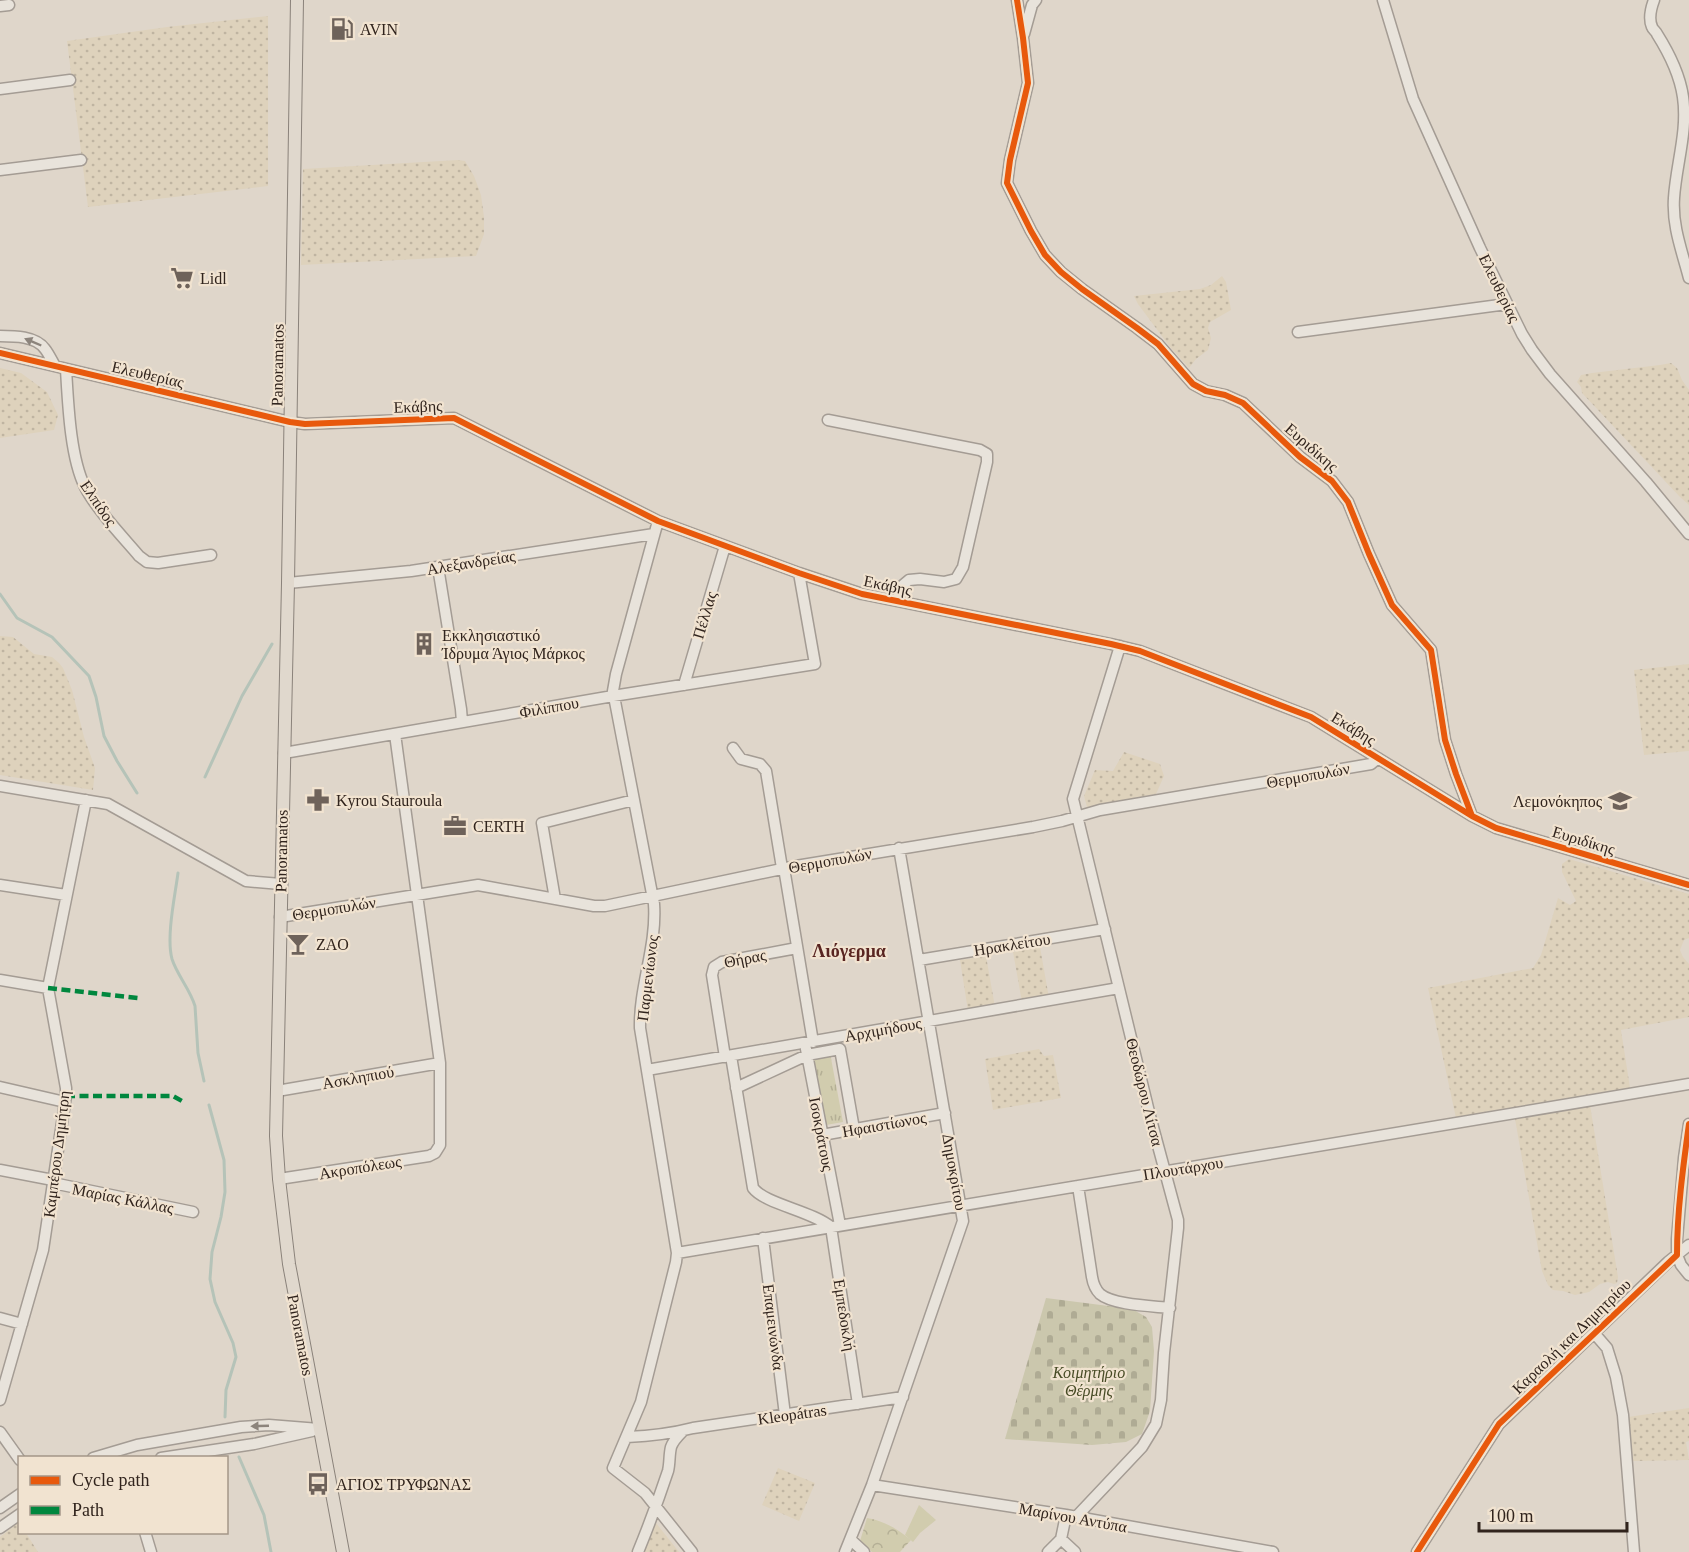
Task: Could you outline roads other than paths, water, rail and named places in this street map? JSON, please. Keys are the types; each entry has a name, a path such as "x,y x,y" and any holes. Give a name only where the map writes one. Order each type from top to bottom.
{"main road":[{"name":"Panoramatos","path":"297,0 276,1136 289,1264 343,1552"}],"street":[{"name":"Ευριδίκης","path":"1017,0 1028,83 1007,183 1045,255 1082,289 1158,344 1193,384 1206,391 1225,395 1243,403 1300,457 1338,488 1348,502 1392,605 1431,650 1445,740 1455,774 1472,816 1496,828 1689,885"},
{"path":"1023,38 1032,5 1036,0"},
{"name":"Ελευθερίας","path":"1383,0 1413,99 1507,304 1527,342 1544,366 1689,534"},
{"path":"1654,0 1650,14 1651,26 1670,59 1683,98 1684,118 1674,217 1676,233 1689,278"},
{"path":"0,89 70,80"},
{"path":"0,170 81,160"},
{"path":"1298,332 1507,304"},
{"path":"0,336 22,338 38,343 60,367"},
{"name":"Ελευθερίας","path":"0,353 290,422"},
{"name":"Ελπίδος","path":"60,367 76,460 82,480 95,502 139,556 147,562 158,563 211,555"},
{"name":"Εκάβης","path":"290,422 305,424 454,418 658,521 799,573 862,594 1140,651 1311,717 1472,816"},
{"path":"828,420 980,450 987,454 963,567 957,579 944,582 909,580 903,585 897,601"},
{"name":"Παρμενίωνος","path":"656,1506 639,1488 613,1468 641,1402 677,1252 640,1028 654,926 653,896 613,696 614,681 658,521"},
{"name":"Αλεξανδρείας","path":"288,583 411,571 654,534"},
{"name":"Πέλλας","path":"684,685 725,546"},
{"path":"438,567 462,722"},
{"name":"Φιλίππου","path":"284,753 613,696 815,664 799,573"},
{"name":"Θεοδώρου Λίτσα","path":"1071,1516 1142,1447 1156,1424 1178,1220 1164,1171 1073,796 1120,646"},
{"path":"395,734 440,1063"},
{"name":"Ισοκράτους","path":"733,748 741,759 760,764 766,771 797,948 809,1042 807,1055 822,1135 835,1226"},
{"name":"Θερμοπυλών","path":"280,917 478,885 600,907 783,868 1041,825 1100,810 1371,764 1378,758"},
{"path":"0,786 102,802 115,807 246,881 281,884"},
{"name":"Καμπέρου Δημήτρη","path":"0,1400 43,1251 65,1102 66,1088 48,988 86,800"},
{"path":"555,899 542,823 634,800"},
{"name":"Δημοκρίτου","path":"845,1552 872,1485 963,1221 899,848"},
{"path":"0,885 66,895"},
{"name":"Ηρακλείτου","path":"919,960 1105,929"},
{"name":"Θήρας","path":"728,1056 712,975 714,967 722,962 797,948"},
{"path":"0,980 48,988"},
{"name":"Αρχιμήδους","path":"647,1070 1119,988"},
{"path":"736,1088 807,1055 840,1049 854,1129"},
{"path":"728,1056 736,1088 753,1188 757,1193 835,1226"},
{"name":"Ασκληπιού","path":"277,1091 440,1063"},
{"name":"Ακροπόλεως","path":"279,1179 429,1156 435,1153 440,1144 440,1063"},
{"name":"Πλουτάρχου","path":"677,1252 1689,1084"},
{"path":"0,1087 65,1102"},
{"name":"Ηφαιστίωνος","path":"822,1135 945,1113"},
{"path":"1689,1124 1677,1255 1689,1275"},
{"name":"Μαρίας Κάλλας","path":"0,1170 193,1212"},
{"path":"1078,1186 1092,1277 1096,1289 1113,1300 1170,1308"},
{"name":"Εμπεδοκλή","path":"835,1226 858,1404"},
{"name":"Επαμεινώνδα","path":"763,1238 785,1415"},
{"name":"Καραολή και Δημητρίου","path":"1417,1552 1499,1424 1689,1245"},
{"path":"0,1318 22,1324"},
{"path":"1594,1333 1608,1351 1618,1386 1623,1415 1634,1552"},
{"name":"Kleopátras","path":"627,1437 655,1436 693,1428 903,1397"},
{"path":"99,1456 137,1444 241,1427 269,1425 319,1429"},
{"path":"174,1456 254,1444 319,1429"},
{"path":"0,1432 18,1457"},
{"path":"638,1552 669,1467 670,1450 682,1432"},
{"name":"Μαρίνου Αντύπα","path":"872,1485 1071,1516 1273,1552"},
{"path":"0,1508 18,1495"},
{"path":"656,1506 692,1552"},
{"path":"0,1528 18,1515"},
{"path":"1048,1552 1061,1539 1071,1516"},
{"path":"145,1534 151,1552"},
{"path":"1061,1539 1075,1552"},
{"path":"851,1540 864,1552"}],"waterway":[{"path":"0,594 17,618 52,637 89,676 104,736 137,793"},
{"path":"205,777 242,696 272,644"},
{"path":"178,873 170,950 174,965 195,1006 198,1053 204,1081"},
{"path":"209,1105 224,1160 225,1192 212,1252 210,1279 215,1302 233,1343 236,1357 226,1390 225,1417"},
{"path":"239,1457 264,1515 271,1552"}],"place":[{"name":"AVIN","path":"342,29"},
{"name":"Lidl","path":"182,278"},
{"name":"Εκκλησιαστικό Ίδρυμα Άγιος Μάρκος","path":"424,644"},
{"name":"Kyrou Stauroula","path":"318,800"},
{"name":"Λεμονόκηπος","path":"1620,801"},
{"name":"CERTH","path":"455,826"},
{"name":"ZAO","path":"298,944"},
{"name":"ΑΓΙΟΣ ΤΡΥΦΩΝΑΣ","path":"318,1484"}],"district":[{"name":"Λιόγερμα","path":"849,951"}],"park label":[{"name":"Κοιμητήριο Θέρμης","path":"1089,1381"}]}
